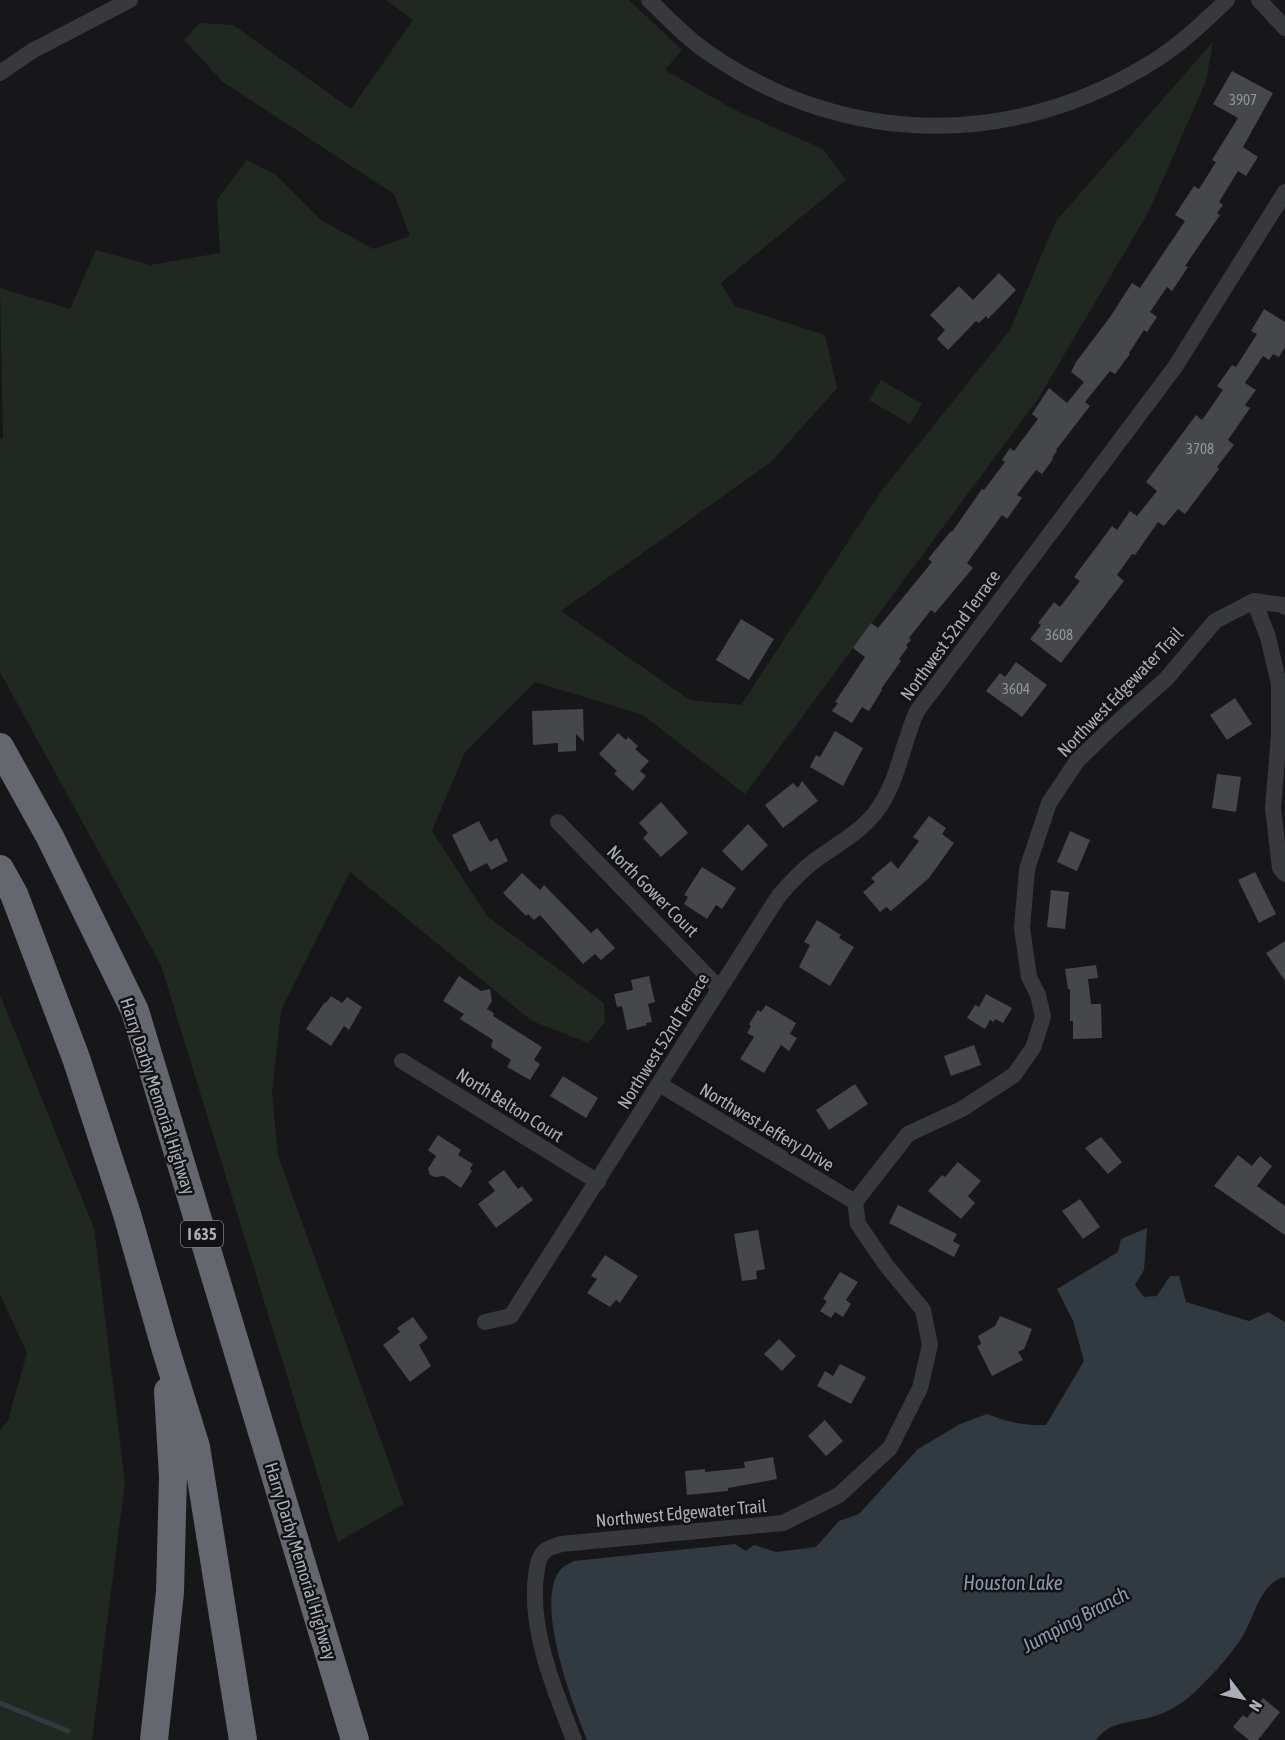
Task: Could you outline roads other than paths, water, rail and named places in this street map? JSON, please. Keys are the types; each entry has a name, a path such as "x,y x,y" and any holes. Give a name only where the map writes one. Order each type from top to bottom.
{"highway":[{"name":"Harry Darby Memorial Highway","path":"0,747 50,837 135,1011 355,1740"},
{"path":"0,869 14,894 76,1059 127,1214 196,1447 243,1740"},
{"path":"154,1740 170,1593 173,1477 165,1347"}],"street":[{"path":"0,73 32,51 130,0"},
{"path":"649,0 708,54 786,96 874,122 960,127 1045,111 1084,98 1112,85 1155,60 1186,38 1227,0"},
{"path":"1259,0 1285,27"},
{"name":"Northwest 52nd Terrace","path":"485,1322 511,1316 778,897 796,876 815,860 848,840 877,811 895,775 909,728 917,711 1175,367 1285,192"},
{"path":"1285,607 1254,601 1268,637 1279,684 1279,734 1274,808 1280,868 1285,874"},
{"name":"Northwest Edgewater Trail","path":"574,1740 555,1690 540,1637 533,1594 538,1561 543,1552 561,1544 783,1523 839,1495 890,1448 920,1388 930,1345 923,1310 886,1265 858,1224 855,1202 908,1134 962,1109 1014,1075 1032,1048 1043,1017 1038,995 1029,977 1022,928 1027,869 1049,803 1077,761 1167,678 1215,621 1254,601"},
{"name":"North Gower Court","path":"558,822 719,988"},
{"name":"North Belton Court","path":"402,1061 598,1182"},
{"name":"Northwest Jeffery Drive","path":"658,1084 855,1202"}],"water":[{"name":"Houston Lake","path":"1147,1228 1144,1270 1135,1285 1144,1297 1157,1296 1170,1276 1179,1276 1186,1302 1249,1321 1268,1312 1285,1322 1285,1577 1270,1585 1264,1592 1240,1641 1220,1666 1193,1693 1177,1706 1150,1718 1109,1728 1096,1740 587,1740 565,1678 553,1627 551,1603 554,1583 562,1568 574,1561 735,1544 746,1551 754,1545 776,1552 816,1547 839,1521 859,1514 918,1449 960,1424 987,1414 1016,1423 1046,1425 1084,1361 1073,1321 1057,1289 1118,1252 1121,1239"}],"waterway":[{"name":"Jumping Branch","path":"0,1703 68,1731"}]}
